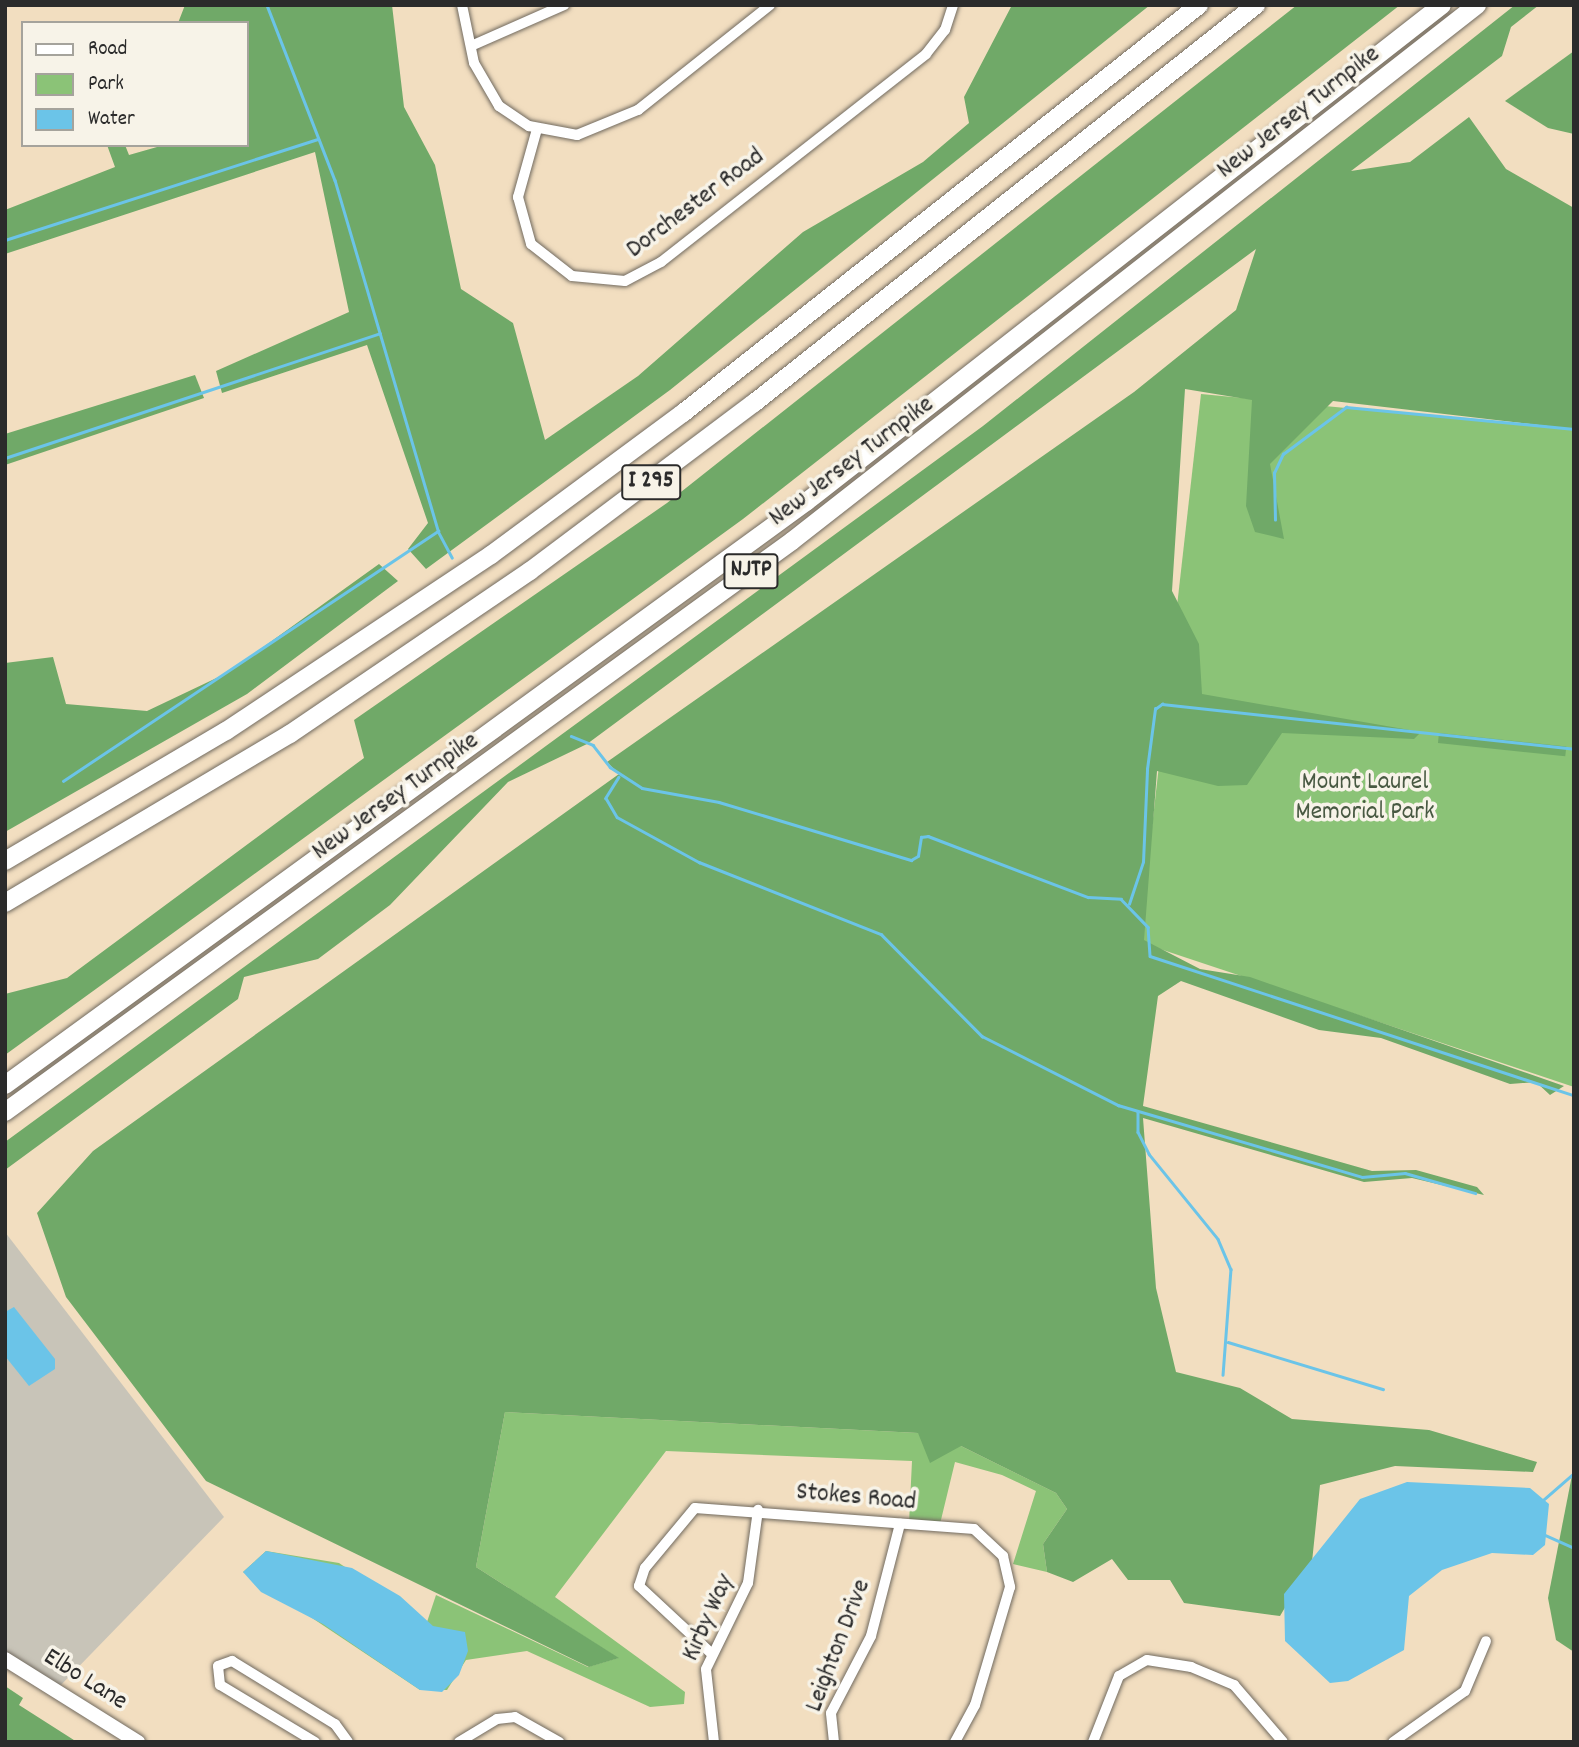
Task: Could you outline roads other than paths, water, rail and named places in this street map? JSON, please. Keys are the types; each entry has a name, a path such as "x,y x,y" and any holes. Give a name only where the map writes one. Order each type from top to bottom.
{"highway":[{"name":"I 295","path":"5,861 293,688 538,521 1199,5"},
{"name":"I 295","path":"5,903 290,734 530,571 744,411 1256,5"},
{"name":"New Jersey Turnpike","path":"5,1085 795,510 1442,5"},
{"name":"New Jersey Turnpike","path":"5,1112 792,541 1477,5"}],"street":[{"path":"462,5 471,46 499,106 537,129 577,135 627,117 770,5"},
{"path":"471,46 564,5"},
{"name":"Dorchester Road","path":"537,129 518,197 531,244 572,276 625,281 653,268 926,54 945,30 953,5"},
{"name":"Stokes Road","path":"712,1654 642,1591 639,1580 695,1508 758,1510 900,1524 974,1528 1007,1566 1006,1608 971,1715 955,1742"},
{"name":"Kirby Way","path":"714,1742 704,1686 712,1654 748,1584 758,1510"},
{"name":"Leighton Drive","path":"834,1742 831,1713 871,1636 900,1524"},
{"path":"1393,1742 1460,1697 1486,1641"},
{"name":"Elbo Lane","path":"5,1659 138,1742"},
{"path":"1093,1742 1119,1676 1147,1660 1191,1667 1234,1685 1283,1742"},
{"path":"315,1742 220,1685 218,1666 232,1661 335,1724 348,1742"},
{"path":"459,1742 497,1719 515,1717 559,1742"}],"water":[{"path":"14,1307 55,1359 55,1369 29,1386 5,1356 5,1312"},
{"path":"1407,1482 1530,1488 1549,1504 1545,1545 1533,1555 1492,1553 1442,1570 1409,1596 1404,1650 1348,1681 1330,1683 1285,1641 1284,1594 1360,1499"},
{"path":"266,1551 352,1568 400,1596 433,1626 465,1632 468,1651 459,1675 442,1692 420,1690 323,1624 261,1592 243,1572"}],"waterway":[{"path":"267,5 335,180 438,531 452,557"},
{"path":"5,240 318,139"},
{"path":"5,458 380,333"},
{"path":"1275,520 1274,473 1283,454 1346,407 1574,429"},
{"path":"63,781 438,531"},
{"path":"1129,904 1143,862 1147,769 1155,709 1162,704 1574,749"},
{"path":"571,736 593,745 610,767 642,788 719,802 911,860 918,856 921,837 928,836 1088,897 1121,899 1148,927 1150,956 1574,1095"},
{"path":"619,777 606,798 617,817 699,862 881,934 982,1036 1118,1105 1362,1177 1405,1173 1475,1193"},
{"path":"1138,1112 1138,1132 1149,1154 1218,1239 1231,1269 1223,1375"},
{"path":"1228,1342 1383,1389"},
{"path":"1542,1501 1574,1473"},
{"path":"1545,1535 1574,1548"}],"park label":[{"name":"Mount Laurel Memorial Park","path":"1365,798"}]}
